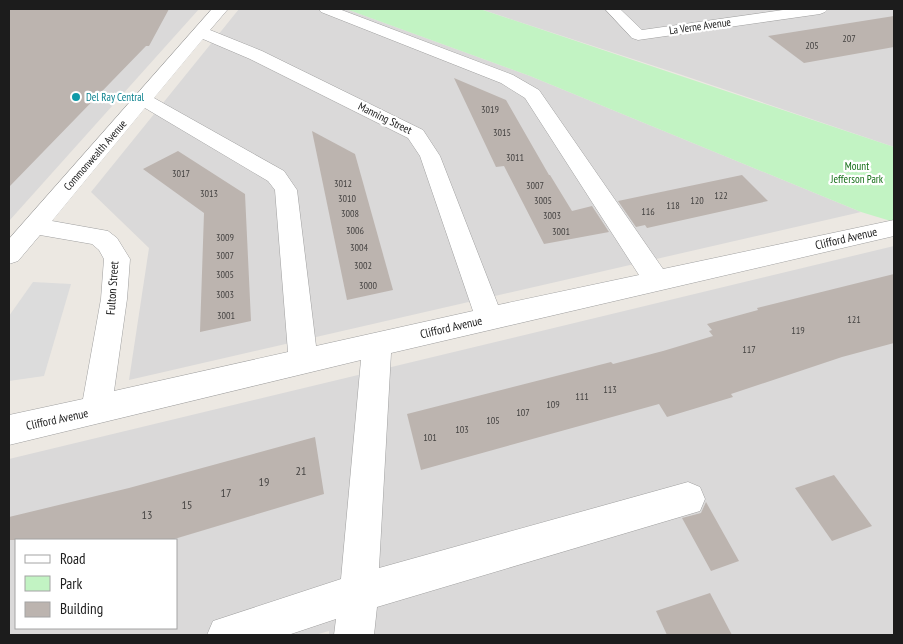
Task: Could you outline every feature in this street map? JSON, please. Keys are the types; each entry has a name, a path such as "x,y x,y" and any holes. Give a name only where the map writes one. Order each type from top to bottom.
{"street":[{"name":"Commonwealth Avenue","path":"9,255 220,9"},
{"path":"326,9 507,79 532,94 657,281"},
{"name":"La Verne Avenue","path":"612,9 638,35 820,9"},
{"name":"Manning Street","path":"201,32 256,55 416,134 430,156 490,318"},
{"path":"142,99 276,176 286,190 303,362"},
{"name":"Fulton Street","path":"34,226 98,237 108,244 116,260 114,299 96,410"},
{"name":"Clifford Avenue","path":"9,430 490,318 894,228"},
{"path":"354,635 359,593 376,345"},
{"path":"227,635 359,593 688,499"}],"shaded area":[{"path":"9,9 199,9 9,221"},
{"path":"239,9 346,9 530,76 861,212 129,380 149,248 91,192"},
{"path":"480,9 894,9 894,147 682,75"},
{"path":"894,246 894,635 329,635 329,631 315,635 9,635 9,459"},
{"path":"33,282 71,284 44,376 9,381 9,316"}],"green space":[{"name":"Mount Jefferson Park","path":"346,9 480,9 894,147 894,222 861,212 530,76"}],"building":[{"name":"Del Ray Central","path":"9,9 169,9 149,46 146,46 9,187"},
{"path":"894,16 894,47 804,63 768,36"},
{"path":"454,78 506,100 572,211 592,206 609,232 544,244 504,166 496,167"},
{"path":"312,131 355,154 393,290 347,300"},
{"path":"178,151 245,194 251,321 200,332 204,213 143,169"},
{"path":"742,175 768,201 647,228 645,225 636,227 618,201"},
{"path":"894,274 894,343 842,357 731,394 733,397 667,417 659,404 421,470 407,414 611,362 613,364 663,351 713,336 709,331 712,330 707,324 758,310 757,308"},
{"path":"315,437 324,494 174,539 9,540 9,517 129,488"},
{"path":"834,475 872,526 832,541 795,488"},
{"path":"706,502 739,561 711,571 682,518 701,513"},
{"path":"710,593 732,635 667,635 656,611"}],"place":[{"name":"Del Ray Central","path":"76,97"}]}
